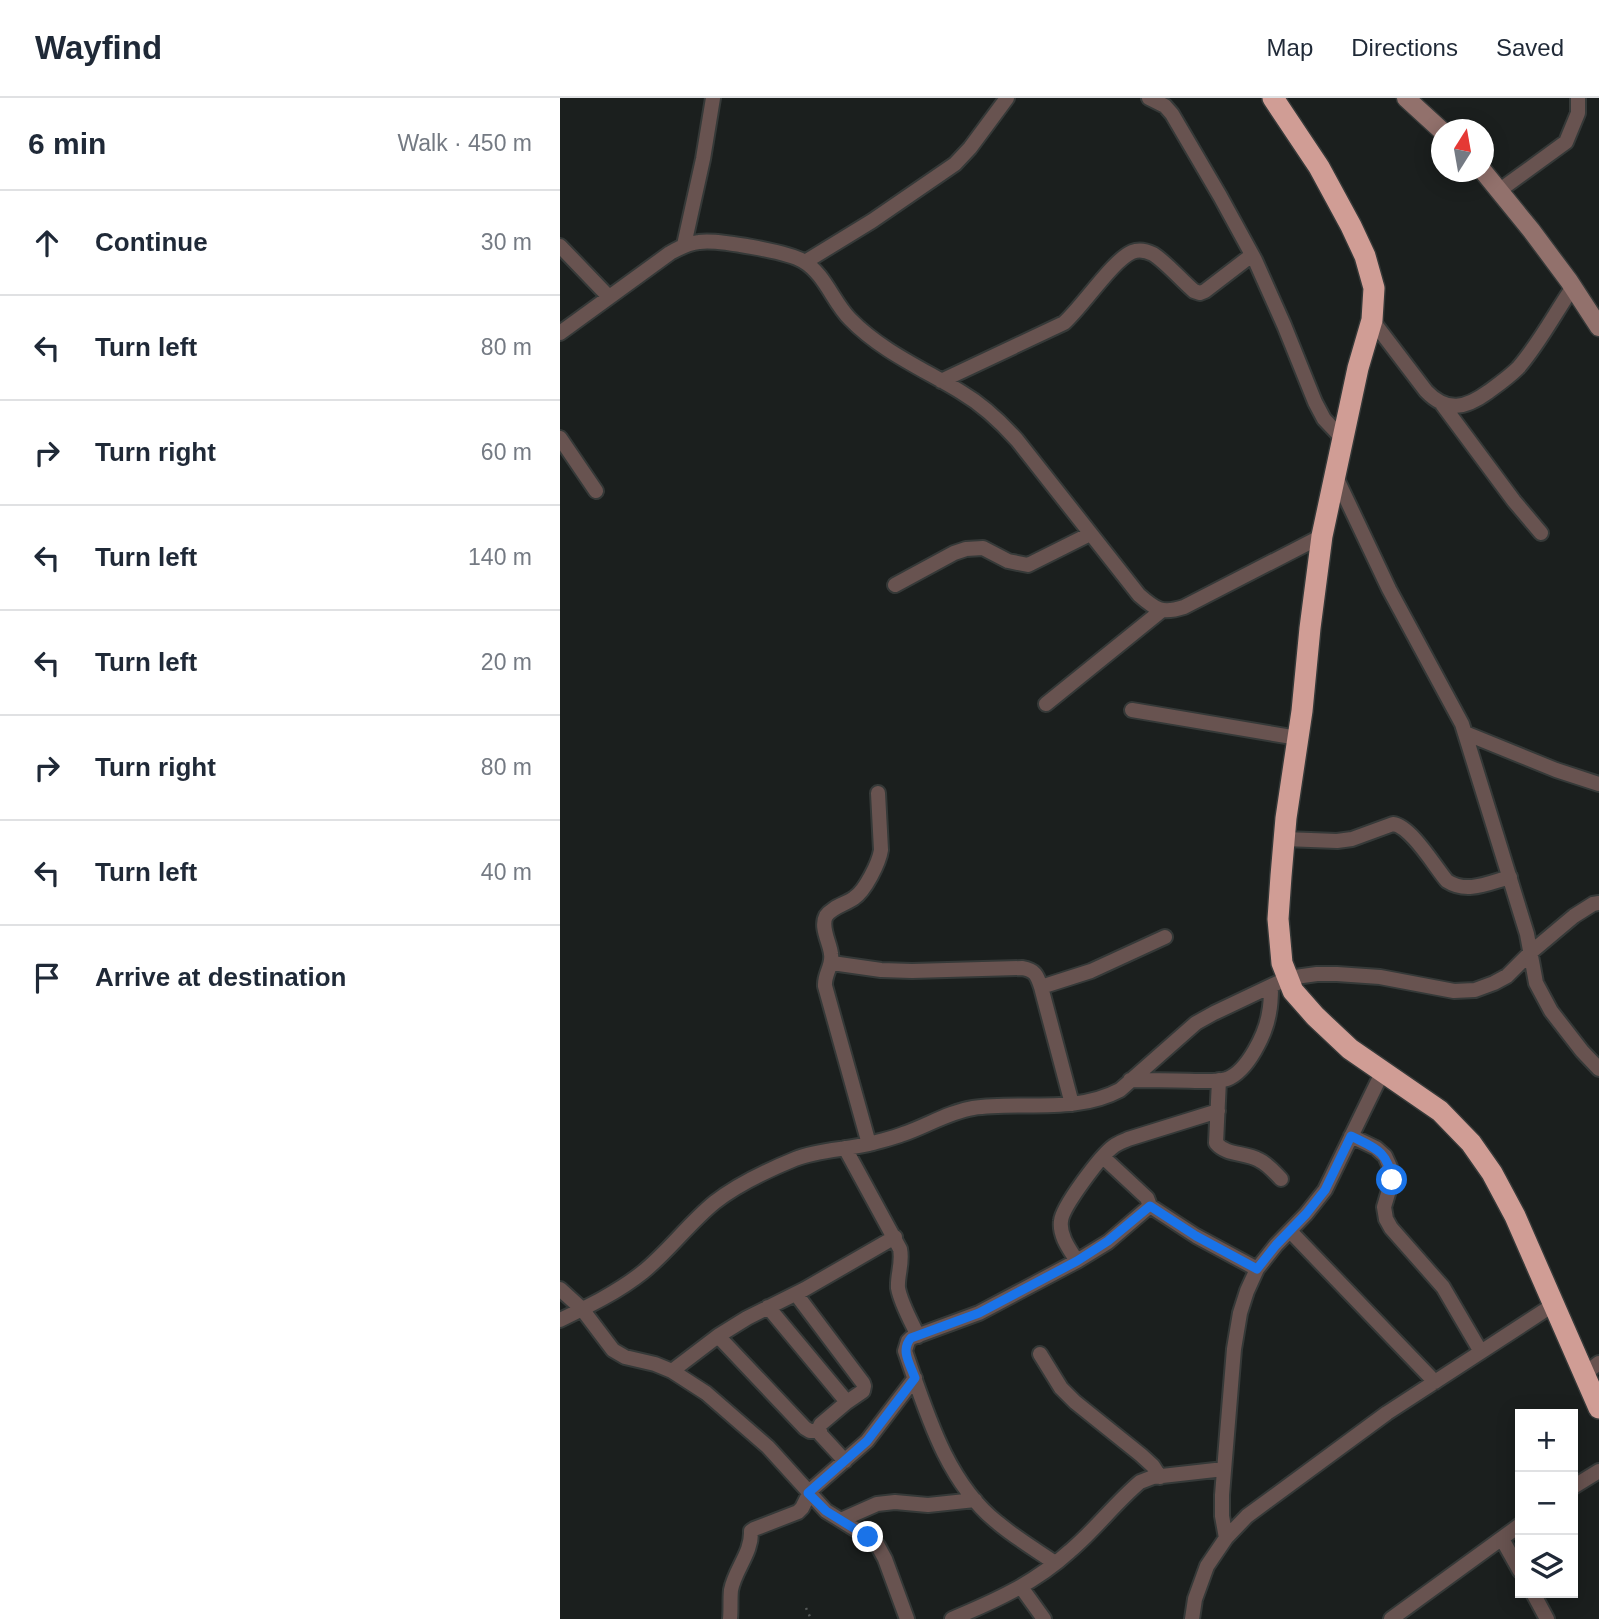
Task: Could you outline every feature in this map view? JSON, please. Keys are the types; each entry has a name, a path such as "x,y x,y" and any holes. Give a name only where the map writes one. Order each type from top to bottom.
{"highway":[{"path":"1273,98 1319,167 1351,226 1365,256 1374,288 1372,320 1358,368 1322,536 1284,839 1278,919 1282,962 1280,982 1293,991 1350,1049 1440,1111 1471,1143 1492,1172 1515,1216 1553,1305 1591,1368 1599,1408"}],"main road":[{"path":"1406,98 1431,121"},
{"path":"1492,182 1573,287 1599,327"}],"street":[{"path":"684,245 713,98"},
{"path":"805,262 872,221 955,164 1007,98"},
{"path":"1149,98 1165,106 1172,114 1220,196 1252,255 1315,402 1324,419 1343,439"},
{"path":"1500,190 1566,142 1578,113 1578,98"},
{"path":"560,333 684,245 708,241 792,256 805,262 821,278 843,312 867,335 902,359 963,393 999,420 1139,595 1152,607 1161,611 1184,607 1322,536"},
{"path":"560,246 609,297"},
{"path":"941,381 1064,323 1130,252 1145,251 1154,255 1194,291 1200,293 1252,255"},
{"path":"1372,320 1434,400 1452,406 1469,404 1504,381 1526,358 1573,287"},
{"path":"1442,404 1541,533"},
{"path":"560,438 596,491"},
{"path":"1335,473 1389,589 1449,698 1465,733 1527,934 1536,983 1551,1011 1599,1069"},
{"path":"895,585 966,549 983,548 1008,561 1028,565 1090,534"},
{"path":"1046,704 1161,611"},
{"path":"1132,710 1298,738"},
{"path":"1465,733 1546,767 1599,784"},
{"path":"869,1144 825,986 824,976 832,963 824,925 826,916 834,909 862,893 880,859 878,793"},
{"path":"1284,839 1337,841 1352,839 1393,824 1401,825 1453,886 1464,888 1510,877"},
{"path":"560,1320 595,1304 642,1273 698,1218 732,1191 798,1158 869,1144 904,1134 946,1115 974,1108 1072,1104 1110,1095 1196,1023 1280,982 1317,974 1380,977 1466,992 1494,984 1507,976 1574,916 1599,903"},
{"path":"1041,987 1091,971 1165,937"},
{"path":"832,963 881,970 1031,970 1037,974 1041,987 1072,1104"},
{"path":"1130,1080 1228,1079 1237,1073 1255,1050 1264,1032 1280,982"},
{"path":"1226,1538 1222,1495 1234,1349 1247,1291 1257,1269 1325,1190 1383,1071"},
{"path":"1219,1080 1216,1143 1227,1151 1260,1160 1281,1180"},
{"path":"1077,1261 1064,1238 1061,1221 1069,1202 1103,1157 1114,1146 1128,1139 1218,1111"},
{"path":"1351,1136 1376,1148 1385,1156 1392,1180 1384,1207 1386,1219 1443,1287 1480,1352"},
{"path":"845,1148 900,1249 902,1258 898,1286 918,1336"},
{"path":"1103,1157 1147,1198 1150,1206 1196,1236 1257,1269"},
{"path":"1055,1563 996,1522 961,1483 940,1444 905,1346 908,1341 918,1336 979,1313 1077,1261 1108,1241 1150,1206"},
{"path":"1290,1231 1435,1382"},
{"path":"672,1371 747,1318 796,1294 895,1237"},
{"path":"560,1289 582,1309 612,1350 672,1371 706,1393 757,1438 826,1511 878,1546 907,1619"},
{"path":"796,1294 864,1386 863,1391 821,1424 820,1431 845,1461"},
{"path":"1192,1619 1195,1599 1207,1566 1226,1538 1247,1516 1387,1413 1553,1305"},
{"path":"768,1307 846,1402"},
{"path":"718,1336 805,1428 820,1431"},
{"path":"1040,1354 1061,1388 1142,1455 1160,1476"},
{"path":"730,1619 731,1590 751,1545 751,1531 798,1512 814,1486 867,1441 915,1378"},
{"path":"952,1619 1021,1587 1055,1563 1070,1552 1140,1482 1160,1476 1224,1469"},
{"path":"1578,1484 1599,1471"},
{"path":"841,1520 877,1504 895,1502 928,1505 975,1500"},
{"path":"1391,1619 1515,1529"},
{"path":"1502,1539 1515,1562"},
{"path":"1021,1587 1044,1619"},
{"path":"1535,1598 1547,1619"}],"path":[{"path":"806,1608 811,1619"}],"route":[{"path":"868,1537 826,1511 808,1493 867,1441 915,1378 905,1351 911,1338 979,1313 1077,1261 1108,1241 1150,1206 1196,1236 1257,1269 1325,1190 1351,1136 1376,1148 1385,1156 1392,1180"}]}
